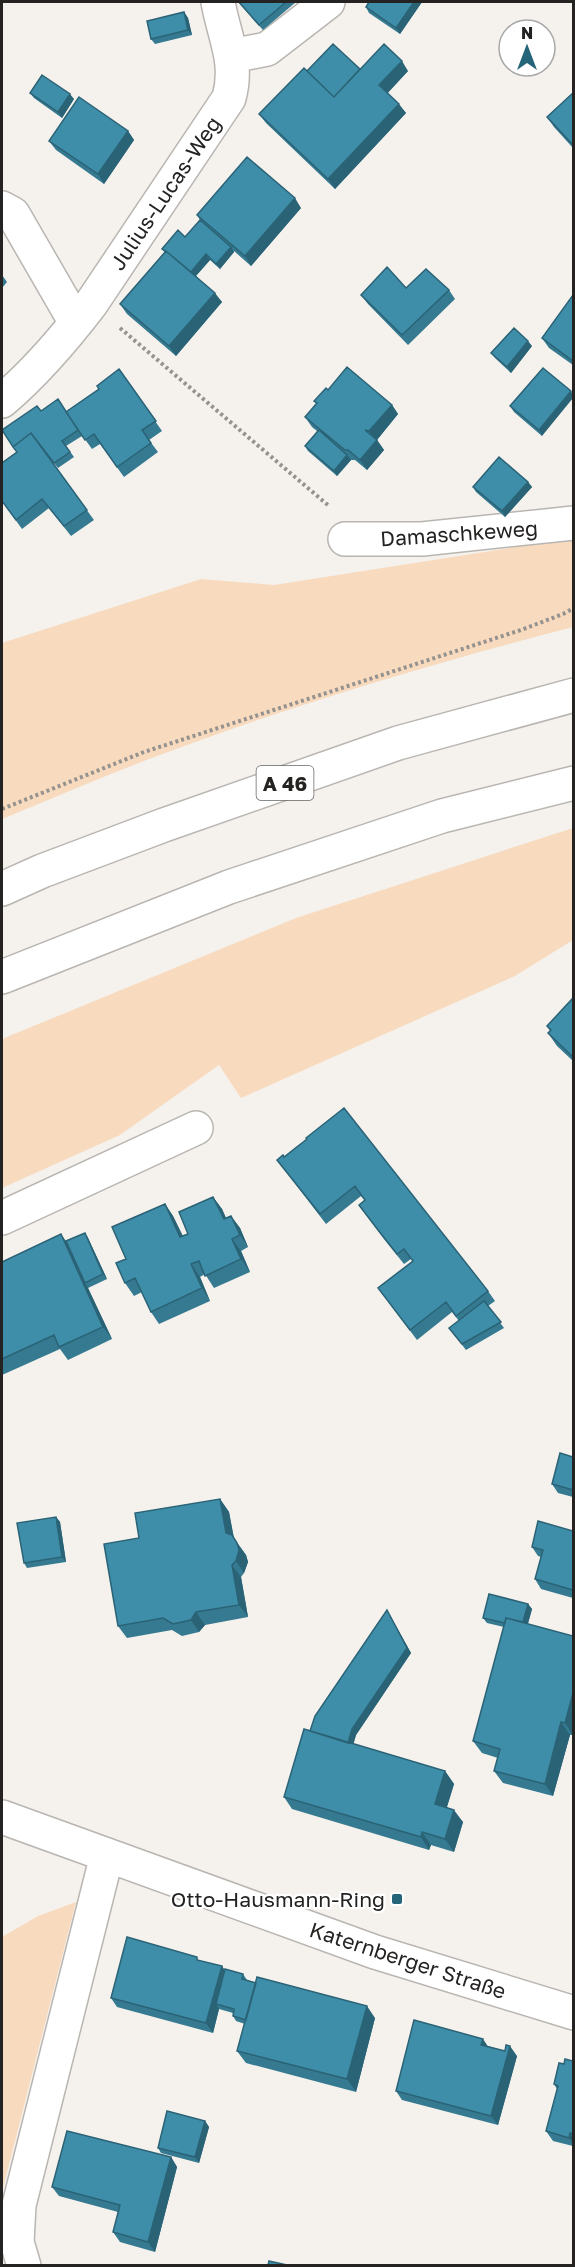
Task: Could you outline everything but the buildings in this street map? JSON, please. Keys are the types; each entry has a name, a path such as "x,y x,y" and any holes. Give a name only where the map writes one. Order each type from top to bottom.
{"main road":[{"name":"Julius-Lucas-Weg","path":"2,400 17,387 84,313 229,98 233,82 232,56 218,2"},
{"path":"232,56 267,50 328,2"},
{"path":"2,208 13,214 84,313"},
{"name":"Damaschkeweg","path":"345,539 423,539 573,524"},
{"name":"A 46","path":"2,888 164,825 398,743 573,695"},
{"path":"2,977 229,887 442,816 573,783"},
{"path":"2,1218 196,1128"},
{"name":"Katernberger Straße","path":"2,1817 375,1952 573,2013"},
{"path":"24,2265 18,2242 19,2205 108,1855"}],"path":[{"path":"84,313 328,504"},
{"path":"2,809 144,753 521,630 573,608"}],"shaded area":[{"path":"573,538 573,627 413,671 306,704 130,766 2,819 2,643 201,579 274,585"},
{"path":"573,828 573,940 515,976 241,1098 219,1065 120,1135 2,1188 2,1039 296,918"},
{"path":"76,1902 2,2192 2,1937 38,1916"}],"place":[{"name":"Otto-Hausmann-Ring","path":"397,1899"}]}
